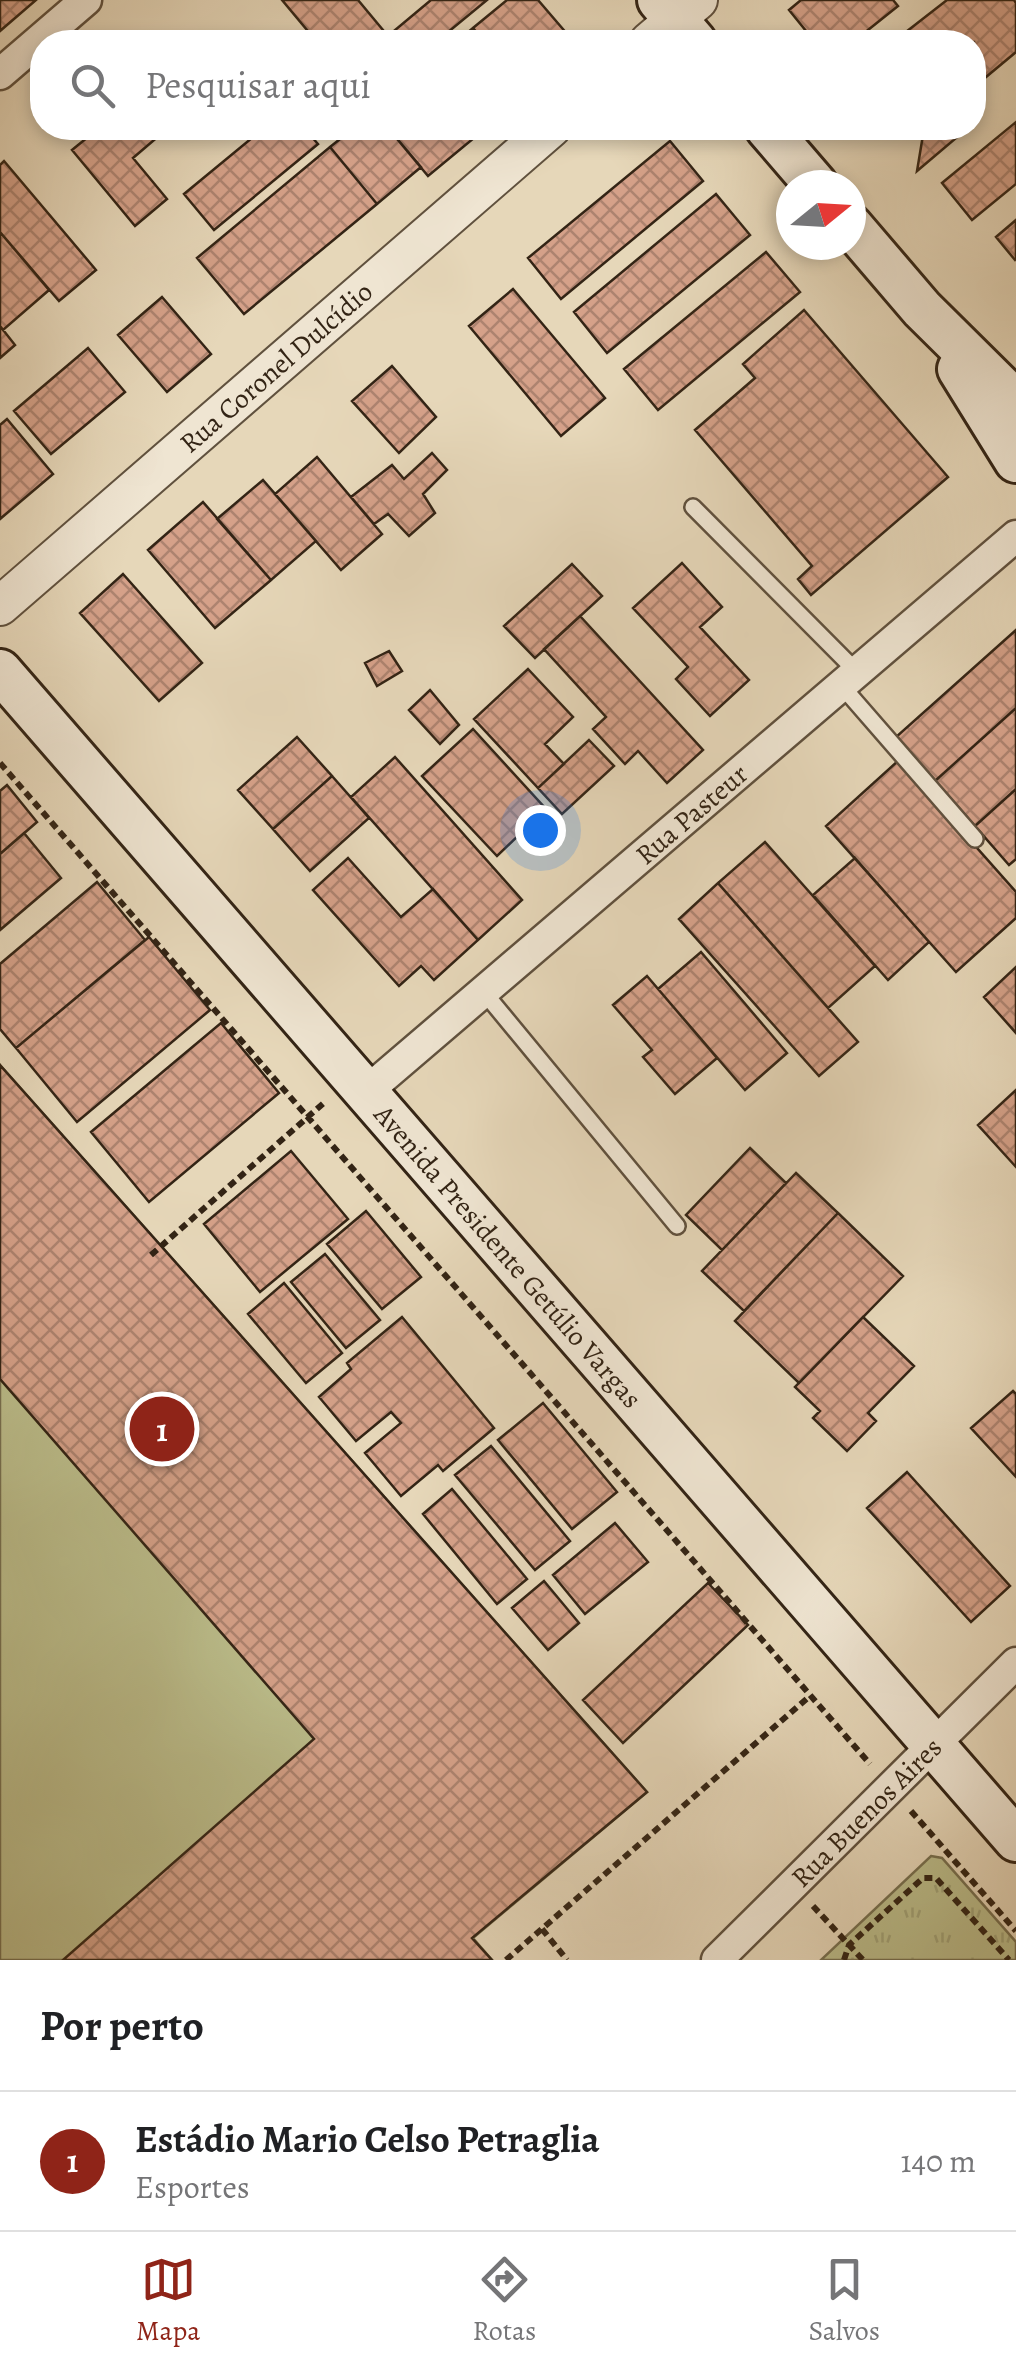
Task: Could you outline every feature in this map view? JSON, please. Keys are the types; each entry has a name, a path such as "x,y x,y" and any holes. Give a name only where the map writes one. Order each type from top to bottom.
{"main road":[{"path":"777,140 803,170"},
{"path":"866,244 922,310 1016,402"},
{"path":"922,310 1016,460"},
{"name":"Avenida Presidente Getúlio Vargas","path":"0,671 1016,1840"}],"street":[{"path":"51,30 86,0"},
{"path":"0,74 30,48"},
{"name":"Rua Coronel Dulcídio","path":"0,606 537,140"},
{"name":"Rua Pasteur","path":"359,1085 483,992 1016,536"},
{"name":"Rua Buenos Aires","path":"717,1960 1016,1663"}],"lane":[{"path":"693,507 849,679 975,839"},
{"path":"483,992 677,1226"}],"path":[{"path":"0,762 873,1768"},
{"path":"151,1255 308,1117 359,1085"},
{"path":"506,1960 810,1696"},
{"path":"907,1806 1016,1930"},
{"path":"844,1960 850,1946 923,1878 936,1878 1010,1960"},
{"path":"810,1902 863,1960"},
{"path":"542,1929 567,1960"}],"green space":[{"path":"0,1065 647,1792 473,1938 492,1960 0,1960"},
{"path":"931,1856 942,1858 1016,1942 1016,1960 821,1960"}],"building":[{"path":"0,0 36,0 0,31"},
{"path":"282,0 358,0 383,30 307,30"},
{"path":"431,0 487,0 451,30 395,30"},
{"path":"507,0 538,0 564,30 475,30"},
{"path":"801,0 893,0 898,6 868,30 805,30 789,10"},
{"path":"947,0 1016,3 1016,52 986,77 986,30 908,30"},
{"path":"1016,122 1016,184 972,220 942,183"},
{"path":"84,140 154,140 133,158 167,199 135,226 72,150"},
{"path":"249,140 314,140 318,144 214,230 184,194"},
{"path":"339,140 398,140 421,167 377,204 330,147"},
{"path":"398,140 472,140 428,176"},
{"path":"922,140 954,140 917,171"},
{"path":"670,141 703,181 561,299 528,258"},
{"path":"330,147 377,204 244,314 197,258"},
{"path":"4,161 96,270 59,301 0,232 0,165"},
{"path":"716,194 750,235 607,353 574,312"},
{"path":"1016,220 1016,259 1015,260 996,237"},
{"path":"0,232 49,290 3,330 0,326"},
{"path":"766,252 800,292 658,410 624,369"},
{"path":"513,289 605,398 561,436 469,326"},
{"path":"162,297 211,354 167,392 118,335"},
{"path":"804,310 948,477 811,595 798,579 812,566 695,430 755,378 743,364"},
{"path":"0,326 15,345 0,358"},
{"path":"88,348 125,392 51,454 14,411"},
{"path":"392,366 436,417 399,453 352,401"},
{"path":"7,419 53,474 0,519 0,425"},
{"path":"432,453 447,470 423,494 435,513 409,536 388,514 374,524 351,497 392,465 404,479"},
{"path":"317,457 382,534 341,570 275,494"},
{"path":"263,480 316,541 271,580 217,519"},
{"path":"203,502 271,580 215,628 148,550"},
{"path":"682,563 722,607 700,627 749,680 710,716 676,679 688,667 633,608"},
{"path":"572,564 602,596 535,658 504,626"},
{"path":"123,574 202,663 159,701 80,613"},
{"path":"580,616 703,750 667,783 638,751 625,764 593,729 606,717 544,649"},
{"path":"1016,630 1016,708 935,781 896,737"},
{"path":"389,651 402,671 377,686 365,663"},
{"path":"528,669 573,717 545,744 564,764 538,788 474,719"},
{"path":"430,690 459,725 440,744 409,710"},
{"path":"1016,708 1016,789 975,826 935,781"},
{"path":"473,729 546,809 497,856 422,776"},
{"path":"297,737 332,776 273,829 238,790"},
{"path":"589,740 614,766 562,814 538,788"},
{"path":"395,757 522,900 478,940 351,797"},
{"path":"899,760 1016,892 1016,918 956,972 826,826"},
{"path":"332,776 369,818 310,871 273,829"},
{"path":"7,785 37,822 0,854 0,791"},
{"path":"1016,789 1016,859 1009,865 975,826"},
{"path":"24,833 61,878 0,930 0,854"},
{"path":"765,842 875,966 828,1008 718,883"},
{"path":"348,858 401,917 433,889 478,940 434,980 421,966 399,986 313,890"},
{"path":"855,858 929,942 888,980 813,895"},
{"path":"97,882 145,940 16,1048 0,1029 0,964"},
{"path":"718,883 858,1042 819,1076 679,919"},
{"path":"149,937 210,1010 77,1122 16,1048"},
{"path":"701,952 787,1053 745,1090 658,989"},
{"path":"1016,967 1016,1033 984,997"},
{"path":"647,976 717,1058 675,1094 643,1057 652,1050 613,1005"},
{"path":"221,1023 279,1093 149,1202 91,1132"},
{"path":"0,1065 647,1792 472,1938 492,1960 63,1960 314,1739 0,1379"},
{"path":"1016,1090 1016,1167 978,1125"},
{"path":"750,1148 786,1183 722,1250 686,1215"},
{"path":"291,1151 348,1219 260,1292 204,1224"},
{"path":"796,1173 838,1213 744,1311 702,1271"},
{"path":"366,1211 421,1277 382,1309 327,1244"},
{"path":"838,1213 903,1276 799,1383 735,1321"},
{"path":"325,1254 380,1320 346,1348 291,1282"},
{"path":"284,1283 342,1353 306,1383 248,1314"},
{"path":"402,1317 494,1428 443,1471 438,1465 401,1496 365,1453 401,1423 391,1412 356,1441 319,1397 351,1369 347,1363"},
{"path":"863,1317 914,1366 868,1413 876,1421 847,1451 813,1418 820,1411 795,1387"},
{"path":"1013,1391 1016,1394 1016,1477 971,1428"},
{"path":"543,1403 617,1492 572,1529 498,1440"},
{"path":"491,1446 570,1541 535,1570 455,1475"},
{"path":"907,1472 1010,1586 971,1622 867,1508"},
{"path":"452,1489 527,1579 497,1604 423,1514"},
{"path":"615,1523 648,1562 585,1614 553,1575"},
{"path":"544,1581 579,1623 548,1650 512,1608"},
{"path":"708,1583 748,1625 623,1743 583,1700"}],"place":[{"name":"Estádio Mario Celso Petraglia","path":"162,1429"}]}
